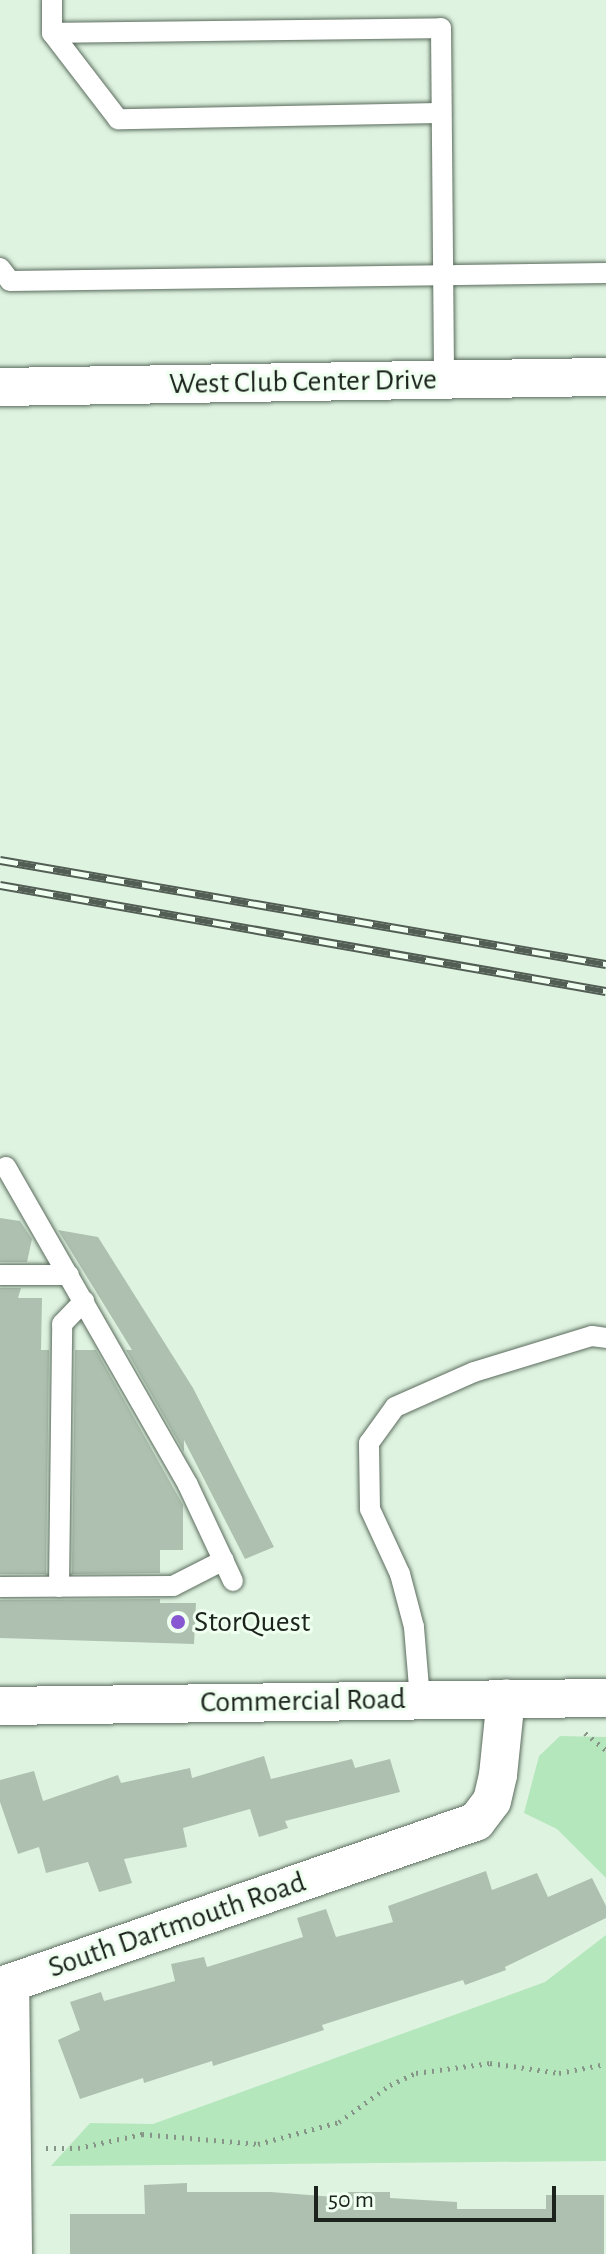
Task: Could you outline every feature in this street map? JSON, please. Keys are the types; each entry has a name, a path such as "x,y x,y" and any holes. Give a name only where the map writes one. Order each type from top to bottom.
{"street":[{"name":"West Club Center Drive","path":"0,387 606,377"},
{"name":"South Dartmouth Road","path":"13,2254 10,1983 476,1822 492,1801 498,1775 506,1698"},
{"name":"Commercial Road","path":"0,1706 606,1698"}],"lane":[{"path":"52,0 52,33 118,119 441,113"},
{"path":"52,33 441,28 444,379"},
{"path":"0,268 10,281 606,273"},
{"path":"6,1167 188,1485 233,1581"},
{"path":"0,1275 69,1275"},
{"path":"59,1587 62,1324 84,1301"},
{"path":"420,1699 414,1627 404,1587 370,1509 369,1443 395,1407 474,1372 592,1336 606,1338"},
{"path":"0,1587 173,1586 224,1560"}],"path":[{"path":"585,1733 606,1750"},
{"path":"12,2147 78,2148 142,2134 258,2144 339,2122 390,2085 416,2073 490,2063 559,2073 606,2064"}],"green space":[{"path":"560,1736 606,1737 606,1878 557,1829 524,1813 539,1756"},
{"path":"606,1935 606,2161 51,2166 90,2123 153,2124 545,1982"}],"building":[{"path":"0,1218 20,1221 32,1239 27,1262 0,1262"},
{"path":"58,1230 98,1237 193,1388 274,1547 245,1559 184,1440 184,1452 126,1350 132,1350"},
{"path":"0,1288 21,1288 18,1298 42,1298 41,1350 49,1350 46,1574 0,1574"},
{"path":"75,1350 96,1350 183,1505 183,1550 160,1550 160,1573 72,1574"},
{"path":"160,1599 160,1603 196,1603 194,1644 0,1638 0,1600"},
{"path":"264,1756 271,1779 352,1759 355,1768 390,1759 400,1792 285,1821 288,1828 259,1837 250,1809 183,1828 187,1847 124,1859 132,1883 99,1892 88,1862 46,1873 39,1847 18,1854 0,1802 0,1780 34,1771 43,1801 118,1775 121,1783 190,1768 192,1778"},
{"path":"486,1871 492,1890 537,1873 548,1897 592,1878 606,1906 606,1918 505,1967 506,1970 465,1985 463,1980 322,2025 324,2030 213,2066 212,2061 144,2083 143,2078 80,2099 58,2040 80,2030 70,2002 101,1992 104,2001 175,1981 171,1964 204,1957 207,1967 303,1937 297,1918 326,1909 336,1937 393,1922 388,1906"},
{"path":"187,2183 187,2192 271,2192 347,2198 348,2192 390,2192 390,2198 457,2202 457,2209 546,2209 546,2195 604,2195 604,2254 70,2254 70,2214 145,2214 144,2185"}],"railway":[{"path":"0,860 606,964"},
{"path":"0,885 606,991"}],"place":[{"name":"StorQuest","path":"178,1622"}]}
